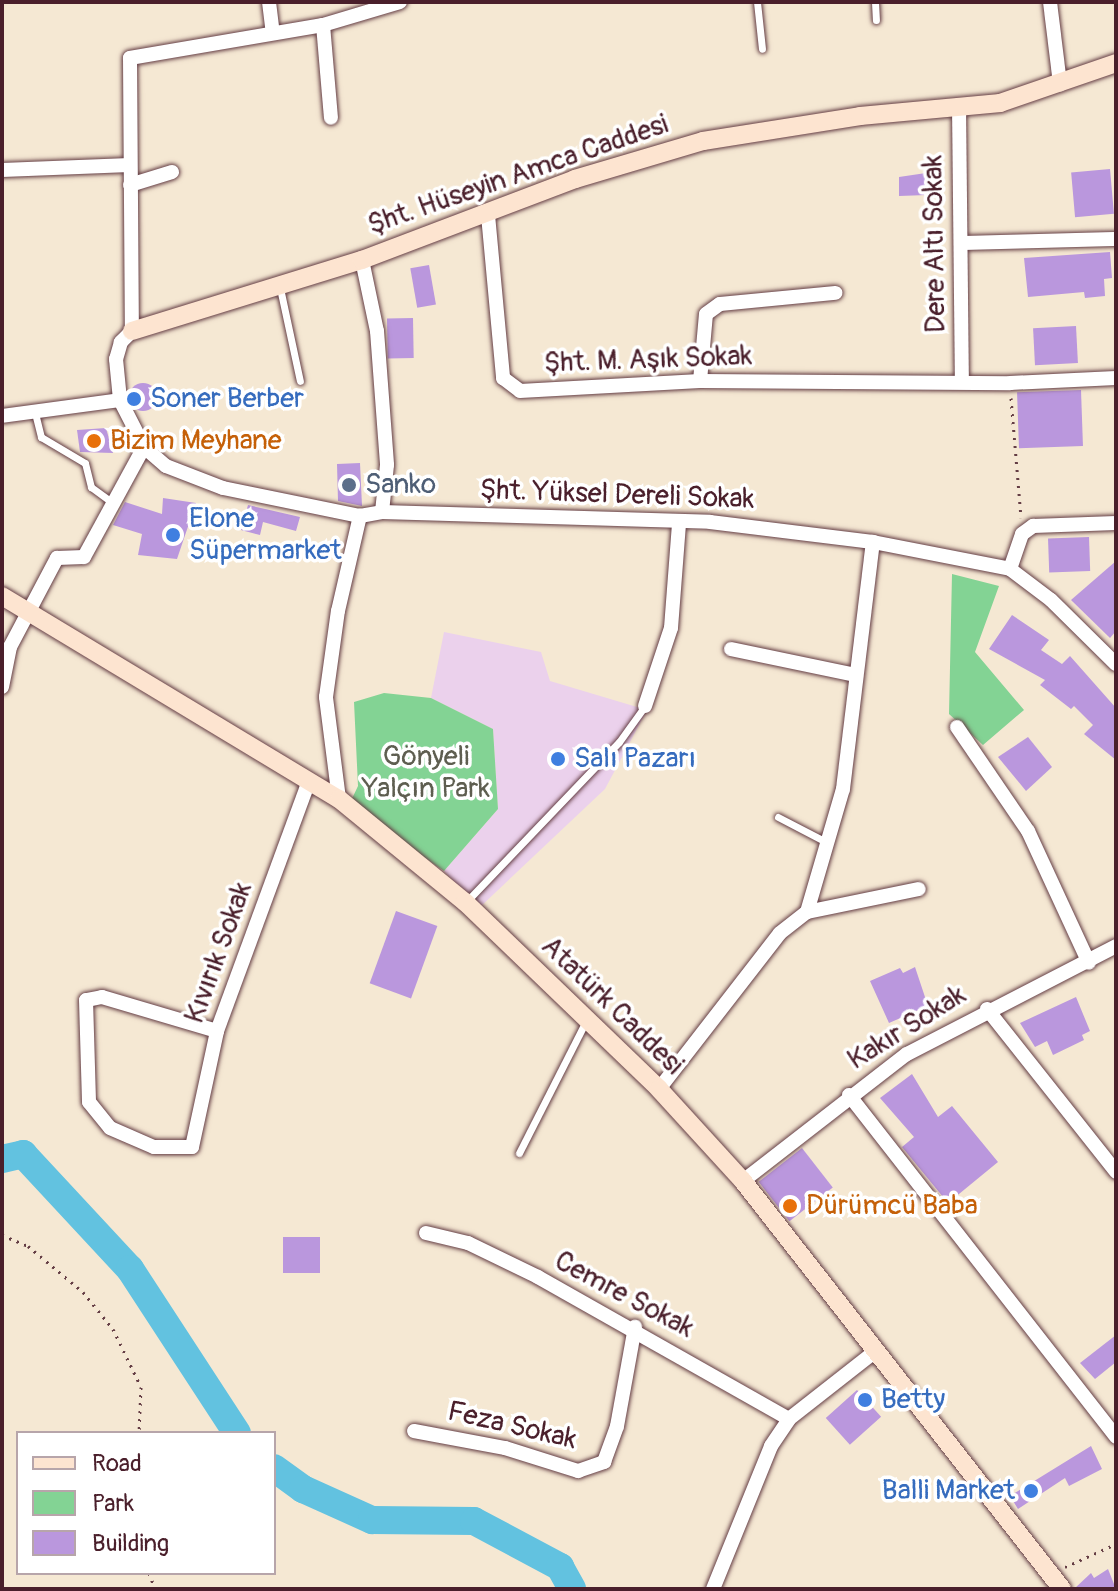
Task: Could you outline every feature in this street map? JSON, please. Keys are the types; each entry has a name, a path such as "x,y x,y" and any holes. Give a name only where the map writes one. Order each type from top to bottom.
{"main road":[{"name":"Şht. Hüseyin Amca Caddesi","path":"132,331 362,260 488,215 575,179 703,141 959,105 1000,103 1116,63"},
{"name":"Atatürk Caddesi","path":"2,596 339,799 465,902 659,1089 743,1181 1057,1581"}],"street":[{"path":"269,2 273,33"},
{"path":"2,416 120,400 116,359 121,342 132,331 130,58 323,25 400,2"},
{"path":"1050,2 1060,84"},
{"path":"323,25 331,118"},
{"name":"Dere Altı Sokak","path":"959,105 962,381"},
{"path":"2,170 130,165"},
{"path":"130,185 172,172"},
{"name":"Şht. M. Aşık Sokak","path":"488,215 503,378 520,391 700,381 1010,383 1116,378"},
{"path":"961,243 1116,239"},
{"path":"362,260 377,331 387,465 382,512"},
{"path":"700,381 706,314 720,304 835,293"},
{"name":"Şht. Yüksel Dereli Sokak","path":"120,400 144,447 166,466 223,488 360,516 382,512 771,527 873,542 1010,569 1051,600 1116,664"},
{"path":"2,687 6,650 30,613 57,558 84,557 144,447"},
{"path":"339,799 326,697 338,611 360,516"},
{"path":"645,706 671,628 679,523"},
{"path":"1010,569 1022,534 1033,526 1116,523"},
{"path":"807,912 843,789 873,542"},
{"path":"731,649 855,675"},
{"path":"957,727 1028,831 1089,963"},
{"name":"Kıvırık Sokak","path":"217,1031 102,997 86,1000 89,1102 110,1128 154,1147 192,1147 217,1031 309,781"},
{"path":"659,1089 780,933 807,912 919,889"},
{"name":"Kakır Sokak","path":"743,1181 849,1095 987,1009 1089,963 1116,946"},
{"path":"987,1009 1116,1172"},
{"path":"849,1095 1116,1437"},
{"name":"Cemre Sokak","path":"426,1233 468,1243 635,1327 789,1419"},
{"name":"Feza Sokak","path":"414,1431 505,1448 578,1471 604,1462 617,1426 635,1327"},
{"path":"713,1589 771,1446 789,1419 877,1350"}],"lane":[{"path":"757,2 762,49"},
{"path":"875,2 876,20"},
{"path":"279,286 300,381"},
{"path":"35,413 41,437 85,463 91,487 114,504"},
{"path":"465,902 619,742 645,706"},
{"path":"778,817 828,843"},
{"path":"519,1153 587,1019"}],"path":[{"path":"1010,383 1022,534"},
{"path":"2,1235 28,1246 83,1292 113,1329 141,1387 139,1431"},
{"path":"1057,1581 1116,1544"}],"shaded area":[{"name":"Salı Pazarı","path":"444,632 541,652 550,681 647,710 605,789 479,908 444,871 498,809 493,729 431,698"}],"green space":[{"path":"952,574 999,586 975,652 1024,710 983,745 949,714"},
{"name":"Gönyeli Yalçın Park","path":"384,693 431,698 493,729 498,809 444,871 349,805 358,786 354,702"}],"building":[{"path":"1110,169 1114,214 1075,217 1071,172"},
{"path":"926,173 927,195 899,196 899,177"},
{"path":"1110,252 1112,278 1104,279 1105,296 1085,298 1084,292 1028,297 1024,258"},
{"path":"429,265 436,304 417,308 410,268"},
{"path":"387,318 413,318 414,358 388,358"},
{"path":"1076,326 1078,363 1035,365 1033,328"},
{"path":"143,383 153,387 157,397 153,407 143,411 133,407 129,397 133,387"},
{"path":"1081,390 1083,446 1019,448 1017,392"},
{"name":"Bizim Meyhane","path":"106,428 113,453 80,452 77,430"},
{"name":"Sanko","path":"360,463 362,506 338,501 337,464"},
{"path":"163,498 196,503 177,559 138,555 142,534 113,525 125,502 162,514"},
{"path":"248,505 300,517 296,531 263,522 260,535 241,530"},
{"path":"1089,537 1090,571 1049,572 1048,538"},
{"path":"1116,561 1116,631 1110,638 1071,600"},
{"path":"1012,615 1049,640 1041,650 1062,664 1070,656 1116,708 1116,760 1084,734 1093,725 1074,706 1071,709 1040,685 1045,680 989,649"},
{"path":"1028,737 1052,767 1026,791 998,757"},
{"path":"396,911 437,926 411,998 370,983"},
{"path":"915,967 928,1006 889,1023 870,981 900,968 903,973"},
{"path":"1076,997 1090,1031 1082,1035 1084,1040 1053,1055 1047,1041 1035,1047 1020,1023"},
{"path":"912,1074 938,1117 952,1106 998,1162 948,1203 902,1147 914,1137 880,1098"},
{"name":"Dürümcü Baba","path":"802,1148 833,1187 789,1221 759,1182"},
{"path":"283,1237 320,1237 320,1273 283,1273"},
{"path":"1116,1335 1116,1362 1095,1379 1080,1363"},
{"path":"857,1390 881,1417 850,1445 826,1418"},
{"path":"1091,1446 1102,1469 1069,1486 1065,1478 1018,1509 1010,1496"},
{"path":"1108,1569 1116,1589 1074,1589 1091,1573 1094,1578"}],"waterway":[{"path":"2,1159 23,1154 130,1269 236,1431"},
{"path":"276,1469 303,1489 372,1520 474,1521 560,1567 572,1589"}],"place":[{"name":"Soner Berber","path":"134,399"},
{"name":"Bizim Meyhane","path":"94,441"},
{"name":"Sanko","path":"349,485"},
{"name":"Elone Süpermarket","path":"173,535"},
{"name":"Salı Pazarı","path":"558,759"},
{"name":"Dürümcü Baba","path":"790,1206"},
{"name":"Betty","path":"865,1400"},
{"name":"Balli Market","path":"1031,1491"}]}
